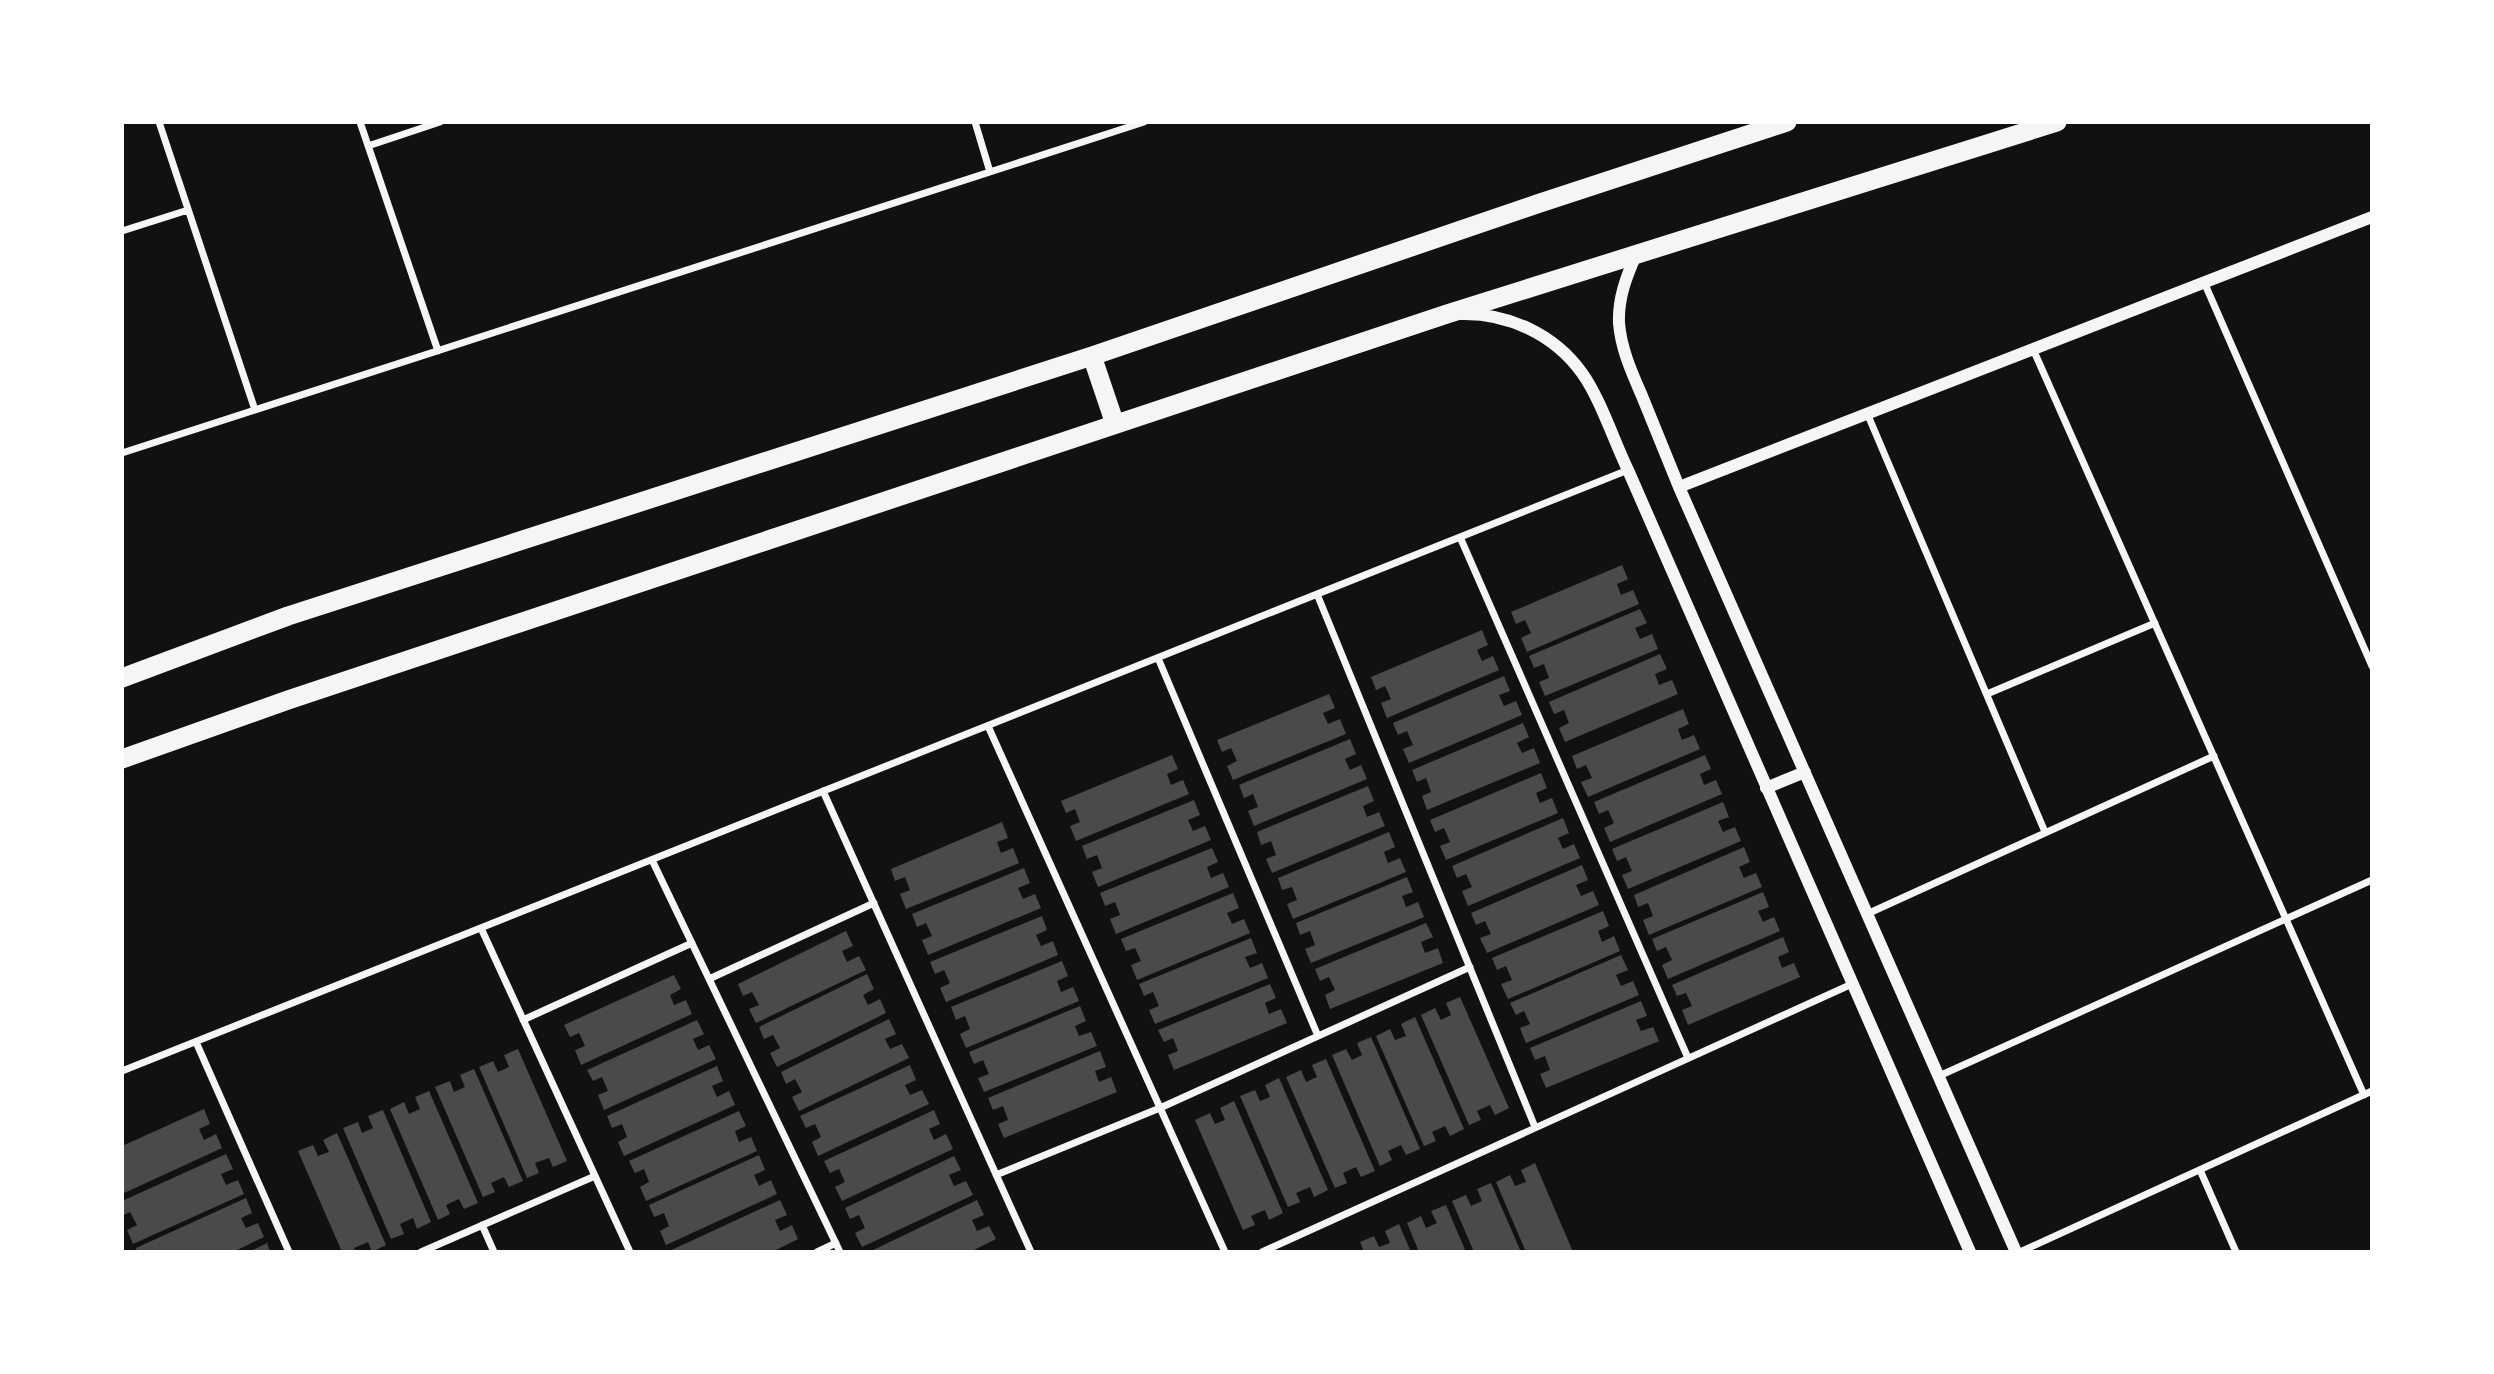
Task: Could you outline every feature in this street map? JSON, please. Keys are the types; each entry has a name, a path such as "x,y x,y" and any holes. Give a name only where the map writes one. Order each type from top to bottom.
{"highway":[{"path":"122,678 288,617 1092,356 1787,122"},
{"path":"122,759 288,700 1447,314 2057,122"},
{"path":"1092,356 1115,424"}],"street":[{"path":"159,122 255,410"},
{"path":"360,122 438,351"},
{"path":"368,146 440,122"},
{"path":"975,122 990,172"},
{"path":"122,453 1144,122"},
{"path":"122,231 188,210"},
{"path":"1679,487 2371,217"},
{"path":"1636,255 1626,276 1620,299 1619,323 1623,346 1679,487 2018,1251 2367,1093 2286,919 2033,349"},
{"path":"2204,282 2371,666"},
{"path":"1447,314 1492,316 1513,321 1551,342 1583,374 1628,470 1970,1251"},
{"path":"1867,413 2045,832"},
{"path":"122,1071 1628,470"},
{"path":"1460,537 1688,1058"},
{"path":"1317,594 1535,1128"},
{"path":"1987,694 2155,623"},
{"path":"1158,657 1318,1036"},
{"path":"988,726 1225,1251"},
{"path":"1867,914 2214,757"},
{"path":"1766,788 1805,772"},
{"path":"823,791 1031,1251"},
{"path":"652,860 840,1251"},
{"path":"1939,1076 2371,880"},
{"path":"709,979 874,903"},
{"path":"481,928 630,1251"},
{"path":"523,1020 692,943"},
{"path":"996,1175 1160,1108 1470,967"},
{"path":"1262,1251 1852,984"},
{"path":"196,1042 289,1251"},
{"path":"2200,1170 2235,1251"},
{"path":"421,1251 595,1176"},
{"path":"482,1225 495,1251"},
{"path":"817,1251 836,1243"}],"building":[{"path":"1622,565 1628,579 1617,584 1621,595 1633,590 1639,604 1527,652 1521,638 1531,633 1525,620 1516,624 1511,612"},
{"path":"1640,609 1647,623 1635,628 1640,639 1652,634 1658,649 1545,696 1539,682 1549,678 1544,664 1534,668 1529,656"},
{"path":"1482,630 1488,645 1477,650 1482,661 1493,656 1499,670 1387,718 1381,703 1391,699 1385,686 1376,690 1371,677"},
{"path":"1660,654 1667,669 1655,674 1659,685 1672,680 1678,694 1565,742 1559,728 1569,723 1564,710 1554,714 1549,702"},
{"path":"1504,676 1510,691 1499,695 1504,706 1516,701 1522,715 1409,763 1403,749 1413,745 1407,731 1398,735 1393,723"},
{"path":"1329,694 1335,708 1323,713 1328,724 1340,719 1346,734 1233,780 1227,766 1237,761 1231,748 1222,752 1217,740"},
{"path":"1683,709 1689,724 1678,729 1682,740 1694,735 1700,749 1588,797 1581,782 1592,778 1586,765 1577,769 1572,756"},
{"path":"1523,723 1529,737 1517,743 1522,753 1534,748 1540,763 1427,810 1422,796 1431,792 1426,778 1417,782 1412,770"},
{"path":"1350,739 1356,754 1345,759 1350,770 1361,765 1367,779 1254,826 1248,811 1258,807 1253,794 1244,798 1239,785"},
{"path":"1172,755 1178,769 1167,774 1171,785 1183,780 1189,794 1076,841 1070,826 1080,822 1075,809 1066,813 1061,801"},
{"path":"1705,755 1711,769 1700,774 1704,785 1716,780 1722,794 1610,842 1604,828 1614,823 1608,810 1599,814 1594,802"},
{"path":"1541,773 1547,788 1536,793 1540,803 1552,798 1558,813 1446,860 1440,846 1450,842 1444,828 1435,832 1430,820"},
{"path":"1368,786 1374,801 1363,806 1367,817 1379,812 1385,826 1272,873 1266,859 1276,855 1271,841 1261,845 1257,832"},
{"path":"1194,800 1200,815 1188,820 1193,831 1205,826 1211,840 1098,887 1092,872 1102,868 1097,855 1087,859 1082,846"},
{"path":"1723,802 1729,817 1718,821 1723,832 1735,827 1741,841 1628,889 1622,875 1632,871 1626,857 1617,861 1612,849"},
{"path":"1563,818 1569,833 1558,838 1563,849 1574,844 1580,858 1468,906 1462,891 1472,887 1466,874 1457,878 1452,866"},
{"path":"1002,822 1008,838 997,842 1001,853 1013,848 1019,863 906,909 900,894 910,890 905,877 895,881 891,869"},
{"path":"1389,832 1395,847 1384,852 1388,863 1400,858 1406,872 1293,919 1287,904 1297,900 1292,887 1282,890 1278,878"},
{"path":"1744,847 1750,862 1739,867 1744,878 1756,873 1762,887 1649,935 1643,920 1653,916 1648,903 1638,907 1634,895"},
{"path":"1212,848 1218,862 1207,867 1211,878 1223,873 1229,887 1116,934 1110,919 1120,915 1115,902 1105,906 1100,893"},
{"path":"1582,865 1588,880 1576,885 1581,896 1593,891 1599,905 1487,953 1480,938 1491,934 1485,921 1476,925 1471,913"},
{"path":"1024,868 1030,883 1018,888 1023,899 1035,894 1041,908 928,955 922,940 932,936 926,923 917,927 912,914"},
{"path":"1407,877 1413,892 1402,896 1406,907 1418,902 1424,917 1311,963 1305,949 1315,945 1310,931 1300,935 1296,923"},
{"path":"1763,892 1769,907 1758,911 1763,922 1774,917 1780,931 1668,979 1662,965 1672,960 1666,947 1657,951 1652,939"},
{"path":"1233,893 1239,908 1227,913 1232,924 1244,919 1250,933 1137,980 1131,965 1141,961 1135,948 1126,951 1121,939"},
{"path":"1603,911 1609,926 1598,931 1602,942 1614,936 1620,951 1508,999 1501,984 1512,980 1506,966 1497,970 1492,958"},
{"path":"1042,916 1047,930 1036,935 1041,946 1053,941 1058,955 946,1002 940,988 950,983 944,970 935,974 930,962"},
{"path":"1426,923 1433,937 1421,942 1425,953 1438,948 1443,963 1330,1009 1325,995 1335,990 1329,977 1320,981 1315,969"},
{"path":"846,931 853,946 842,951 847,962 859,956 866,970 756,1023 749,1009 759,1005 752,992 743,996 738,984"},
{"path":"1783,937 1789,952 1778,957 1782,968 1794,963 1800,977 1688,1025 1682,1010 1692,1006 1686,993 1677,996 1672,985"},
{"path":"1251,938 1257,953 1245,957 1250,968 1262,963 1268,978 1155,1024 1149,1010 1159,1006 1153,992 1144,996 1139,984"},
{"path":"1621,955 1628,970 1616,975 1621,986 1633,981 1639,995 1526,1043 1520,1028 1530,1024 1524,1011 1516,1015 1510,1003"},
{"path":"1062,961 1068,976 1057,981 1061,992 1073,987 1079,1001 966,1048 960,1034 970,1029 965,1016 956,1020 951,1007"},
{"path":"867,974 874,989 863,995 868,1005 880,999 886,1013 777,1067 770,1053 780,1048 773,1035 764,1039 759,1027"},
{"path":"674,975 681,989 670,995 674,1005 686,1000 692,1014 581,1065 575,1050 585,1046 579,1033 570,1037 564,1025"},
{"path":"1270,984 1276,998 1265,1003 1269,1014 1281,1009 1287,1023 1174,1070 1168,1055 1178,1051 1173,1038 1164,1042 1158,1030"},
{"path":"1460,997 1509,1108 1495,1115 1490,1105 1477,1111 1481,1120 1469,1125 1421,1015 1435,1008 1441,1020 1451,1015 1446,1003"},
{"path":"1641,1001 1647,1016 1636,1020 1641,1031 1653,1027 1659,1041 1546,1088 1540,1074 1550,1070 1545,1056 1535,1060 1530,1048"},
{"path":"1080,1006 1086,1021 1075,1026 1079,1036 1091,1032 1097,1046 984,1092 978,1078 989,1074 983,1060 974,1064 969,1052"},
{"path":"1415,1017 1464,1129 1450,1136 1445,1126 1432,1132 1436,1141 1424,1146 1376,1036 1390,1029 1395,1040 1406,1036 1401,1024"},
{"path":"889,1019 896,1034 885,1039 890,1049 902,1044 909,1058 799,1111 792,1097 802,1092 795,1079 786,1084 781,1072"},
{"path":"697,1020 704,1034 693,1039 698,1050 709,1045 716,1059 604,1110 598,1095 608,1091 602,1077 593,1081 587,1070"},
{"path":"1371,1037 1420,1149 1406,1155 1401,1145 1388,1151 1392,1160 1380,1166 1332,1055 1346,1049 1352,1060 1362,1055 1357,1043"},
{"path":"518,1049 567,1161 553,1167 549,1158 535,1163 539,1173 527,1178 479,1067 493,1061 498,1072 509,1067 504,1055"},
{"path":"1100,1051 1106,1067 1095,1071 1099,1082 1111,1077 1117,1092 1004,1138 998,1124 1008,1120 1003,1106 993,1110 988,1098"},
{"path":"1326,1059 1375,1171 1361,1177 1356,1167 1343,1173 1347,1183 1335,1188 1286,1077 1301,1070 1306,1082 1317,1077 1312,1065"},
{"path":"910,1065 916,1080 905,1085 910,1095 922,1090 929,1104 818,1156 812,1142 821,1137 815,1124 806,1128 800,1116"},
{"path":"717,1066 723,1081 712,1086 717,1097 729,1091 735,1105 624,1156 618,1142 627,1137 622,1124 612,1128 607,1116"},
{"path":"474,1069 523,1181 509,1187 504,1177 491,1183 495,1192 483,1197 435,1087 450,1081 454,1092 465,1087 460,1075"},
{"path":"1279,1078 1328,1190 1314,1197 1310,1187 1296,1193 1300,1202 1288,1207 1240,1096 1255,1090 1260,1101 1270,1097 1265,1085"},
{"path":"429,1091 478,1203 464,1209 459,1199 446,1205 450,1214 438,1220 390,1109 404,1102 409,1114 420,1109 415,1097"},
{"path":"1234,1101 1283,1213 1269,1220 1265,1210 1251,1216 1255,1225 1243,1230 1195,1120 1210,1113 1215,1124 1225,1120 1220,1108"},
{"path":"204,1109 210,1124 199,1129 204,1140 216,1134 222,1148 122,1194 122,1146"},
{"path":"383,1110 431,1222 417,1229 413,1218 400,1224 404,1234 391,1239 343,1128 358,1122 362,1133 373,1128 368,1116"},
{"path":"934,1110 940,1124 929,1129 934,1140 946,1134 953,1149 842,1201 835,1187 845,1182 839,1169 830,1173 824,1161"},
{"path":"739,1111 746,1126 735,1131 739,1142 751,1137 757,1151 646,1201 640,1187 649,1182 644,1169 635,1173 629,1161"},
{"path":"337,1133 386,1245 372,1252 368,1242 354,1248 356,1252 342,1252 298,1151 313,1145 318,1156 329,1152 323,1140"},
{"path":"226,1154 233,1169 221,1174 226,1185 238,1180 244,1194 133,1244 127,1230 137,1225 130,1212 122,1216 122,1201"},
{"path":"759,1155 765,1170 754,1175 759,1186 771,1180 777,1194 666,1245 660,1231 669,1226 664,1213 654,1217 649,1205"},
{"path":"954,1156 961,1170 949,1175 954,1186 966,1181 973,1195 862,1247 855,1233 865,1228 859,1215 850,1219 845,1208"},
{"path":"1535,1163 1573,1252 1526,1252 1496,1182 1510,1175 1515,1186 1526,1182 1521,1170"},
{"path":"1491,1183 1521,1252 1474,1252 1452,1201 1466,1195 1471,1206 1482,1201 1477,1189"},
{"path":"246,1198 252,1213 241,1218 246,1228 258,1223 264,1237 233,1252 137,1252 136,1248"},
{"path":"780,1200 787,1215 775,1220 780,1231 792,1225 798,1239 772,1252 667,1252"},
{"path":"977,1200 984,1215 972,1220 977,1231 989,1226 996,1239 970,1252 869,1252"},
{"path":"1446,1205 1466,1252 1419,1252 1407,1223 1421,1216 1426,1228 1437,1223 1431,1211"},
{"path":"1399,1224 1411,1252 1364,1252 1360,1242 1374,1236 1379,1247 1390,1243 1385,1231"},
{"path":"267,1243 270,1252 249,1252"}]}
